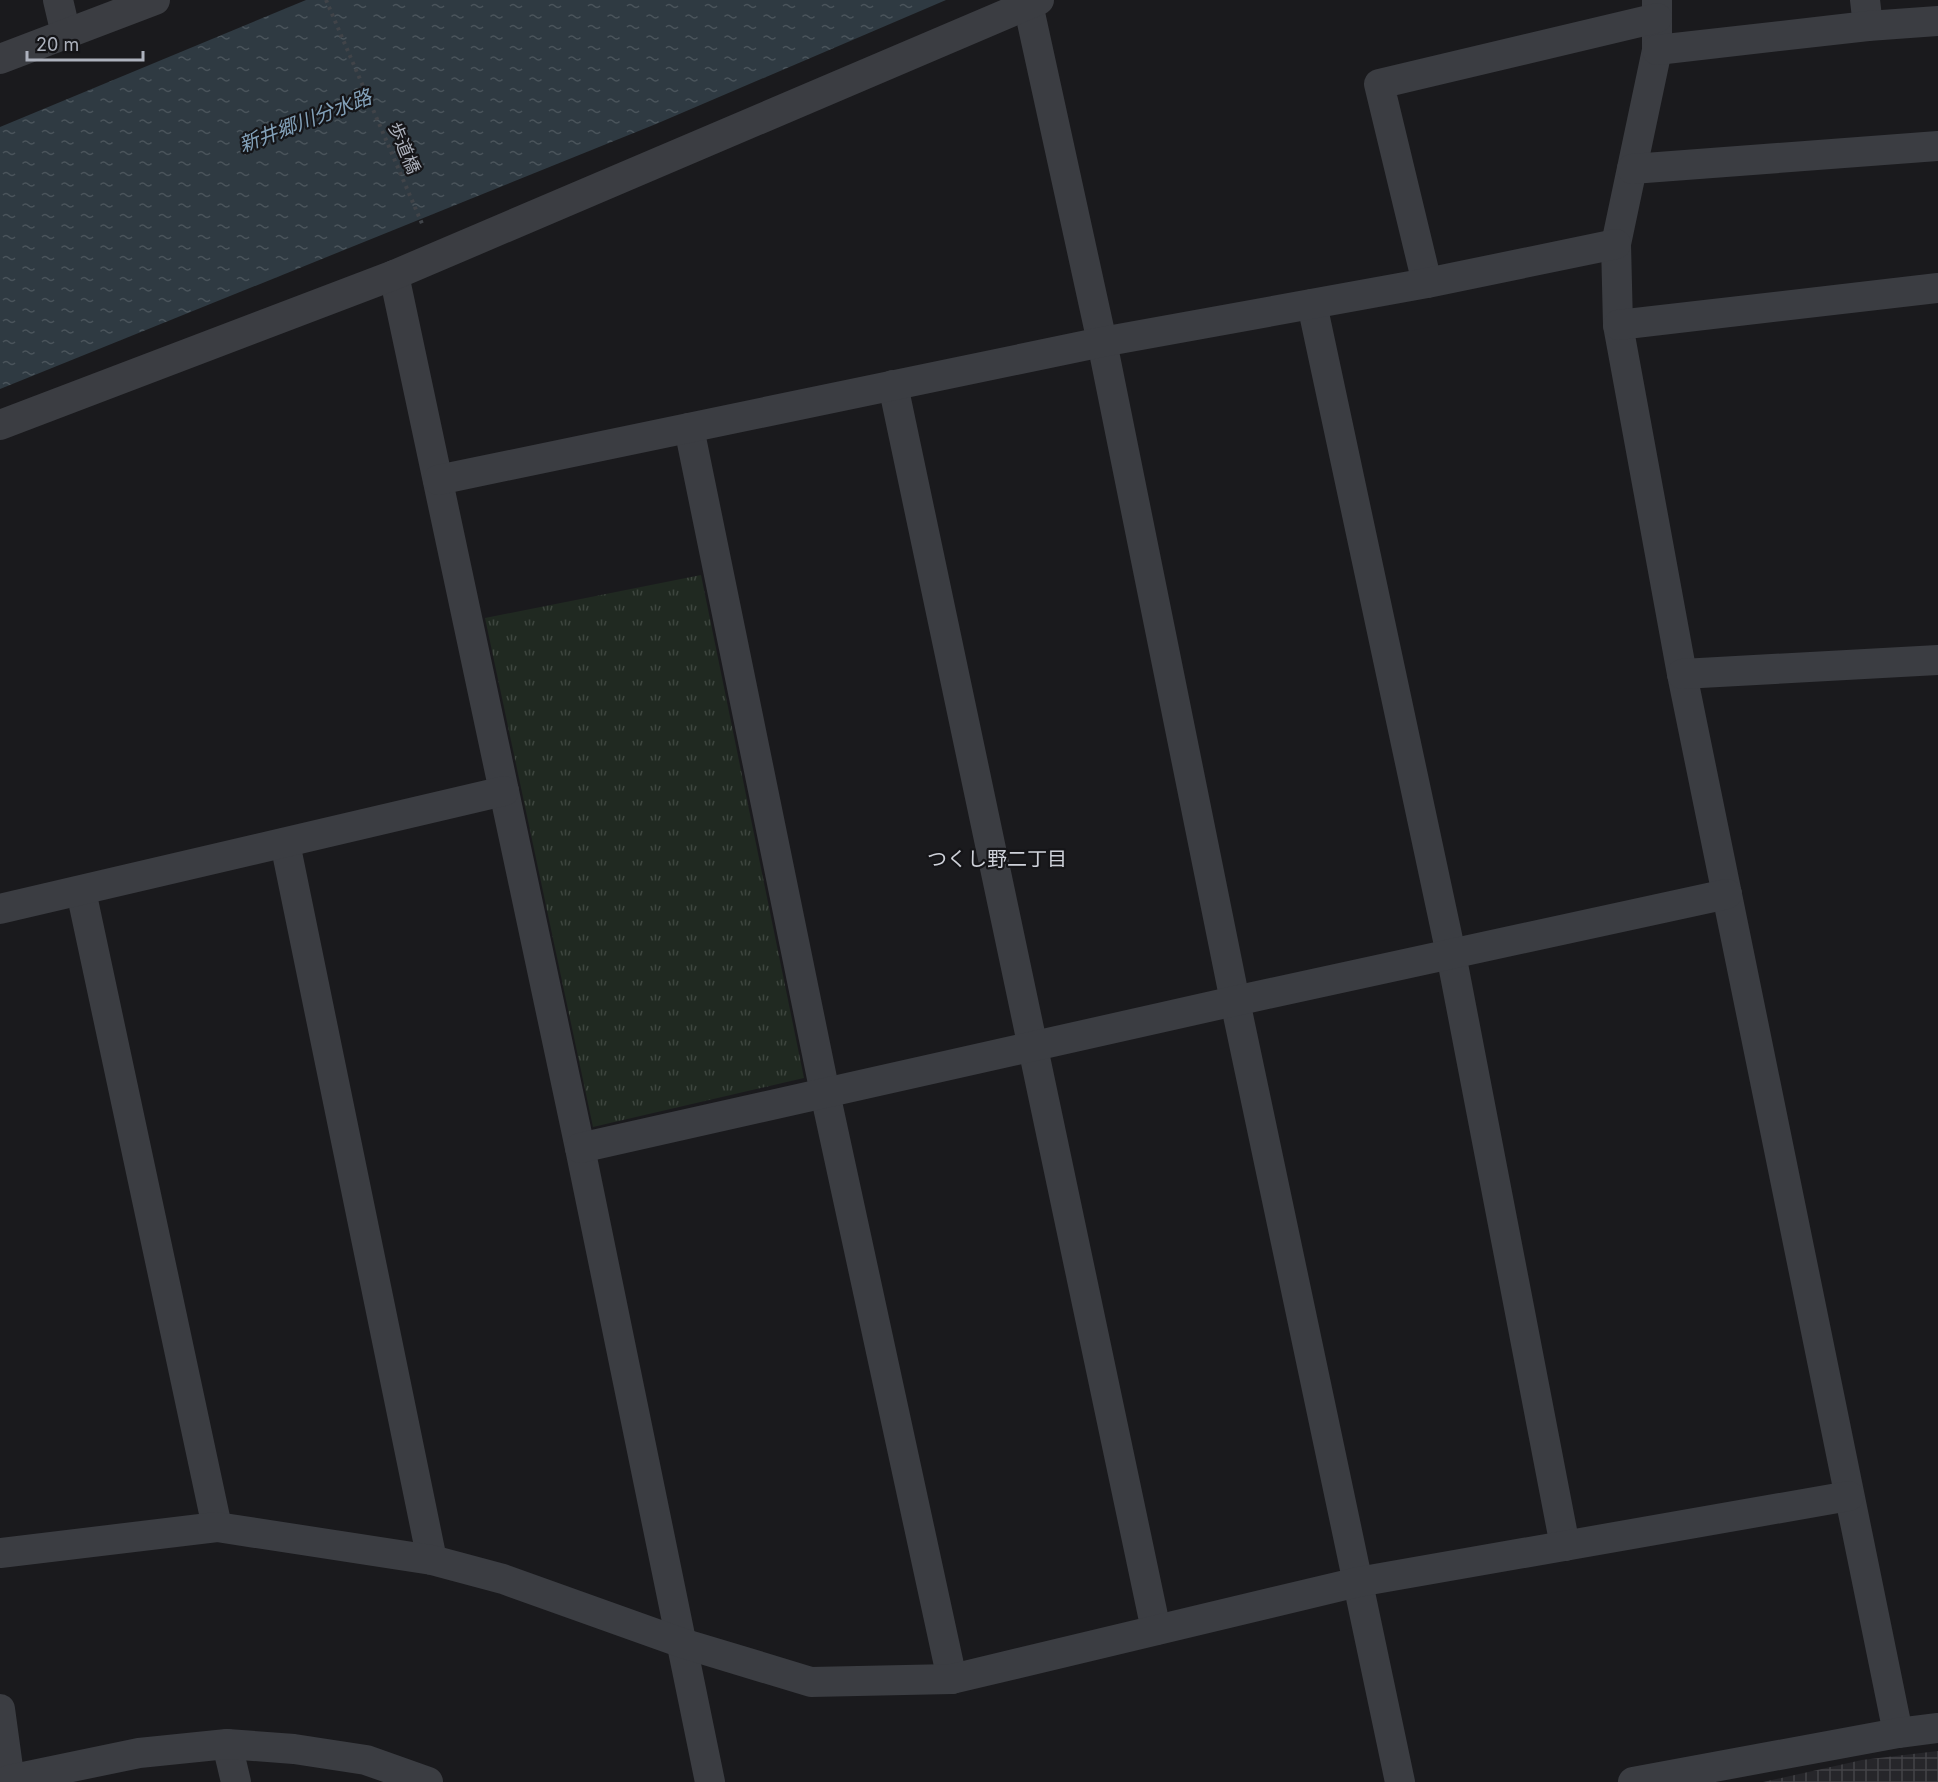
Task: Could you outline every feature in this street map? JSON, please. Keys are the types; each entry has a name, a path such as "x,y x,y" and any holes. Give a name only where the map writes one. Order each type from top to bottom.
{"street":[{"path":"58,0 66,34"},
{"path":"0,59 155,0"},
{"path":"0,425 394,275 1033,2 1235,1001 1400,1782"},
{"path":"1427,283 1379,84 1657,9 1657,50 1616,244 1618,325 1682,674 1898,1733"},
{"path":"1657,50 1867,13 1938,21"},
{"path":"1632,169 1938,146"},
{"path":"438,480 1102,342 1427,283 1616,244"},
{"path":"394,275 580,1148 710,1782"},
{"path":"1618,325 1938,288"},
{"path":"1312,304 1451,954 1565,1546"},
{"path":"893,386 1156,1630"},
{"path":"689,428 825,1093 952,1679"},
{"path":"1682,674 1938,660"},
{"path":"0,909 504,791"},
{"path":"285,843 432,1560"},
{"path":"81,891 217,1527"},
{"path":"580,1148 1726,894"},
{"path":"0,1554 217,1527 432,1560 502,1579 682,1643 811,1682 952,1679 1358,1582 1849,1496"},
{"path":"0,1709 10,1781 139,1753 227,1744 294,1749 366,1760 428,1782"},
{"path":"1634,1782 1898,1733 1938,1728"},
{"path":"227,1744 236,1782"}],"path":[{"name":"歩道橋","path":"326,0 415,208"}],"shaded area":[{"path":"1938,1751 1938,1782 1763,1782 1862,1760"}],"green space":[{"path":"701,575 804,1078 593,1127 485,618"}],"water":[{"name":"新井郷川分水路","path":"306,0 946,0 656,124 0,389 0,127"}],"district":[{"name":"つくし野二丁目","path":"997,859"}]}
